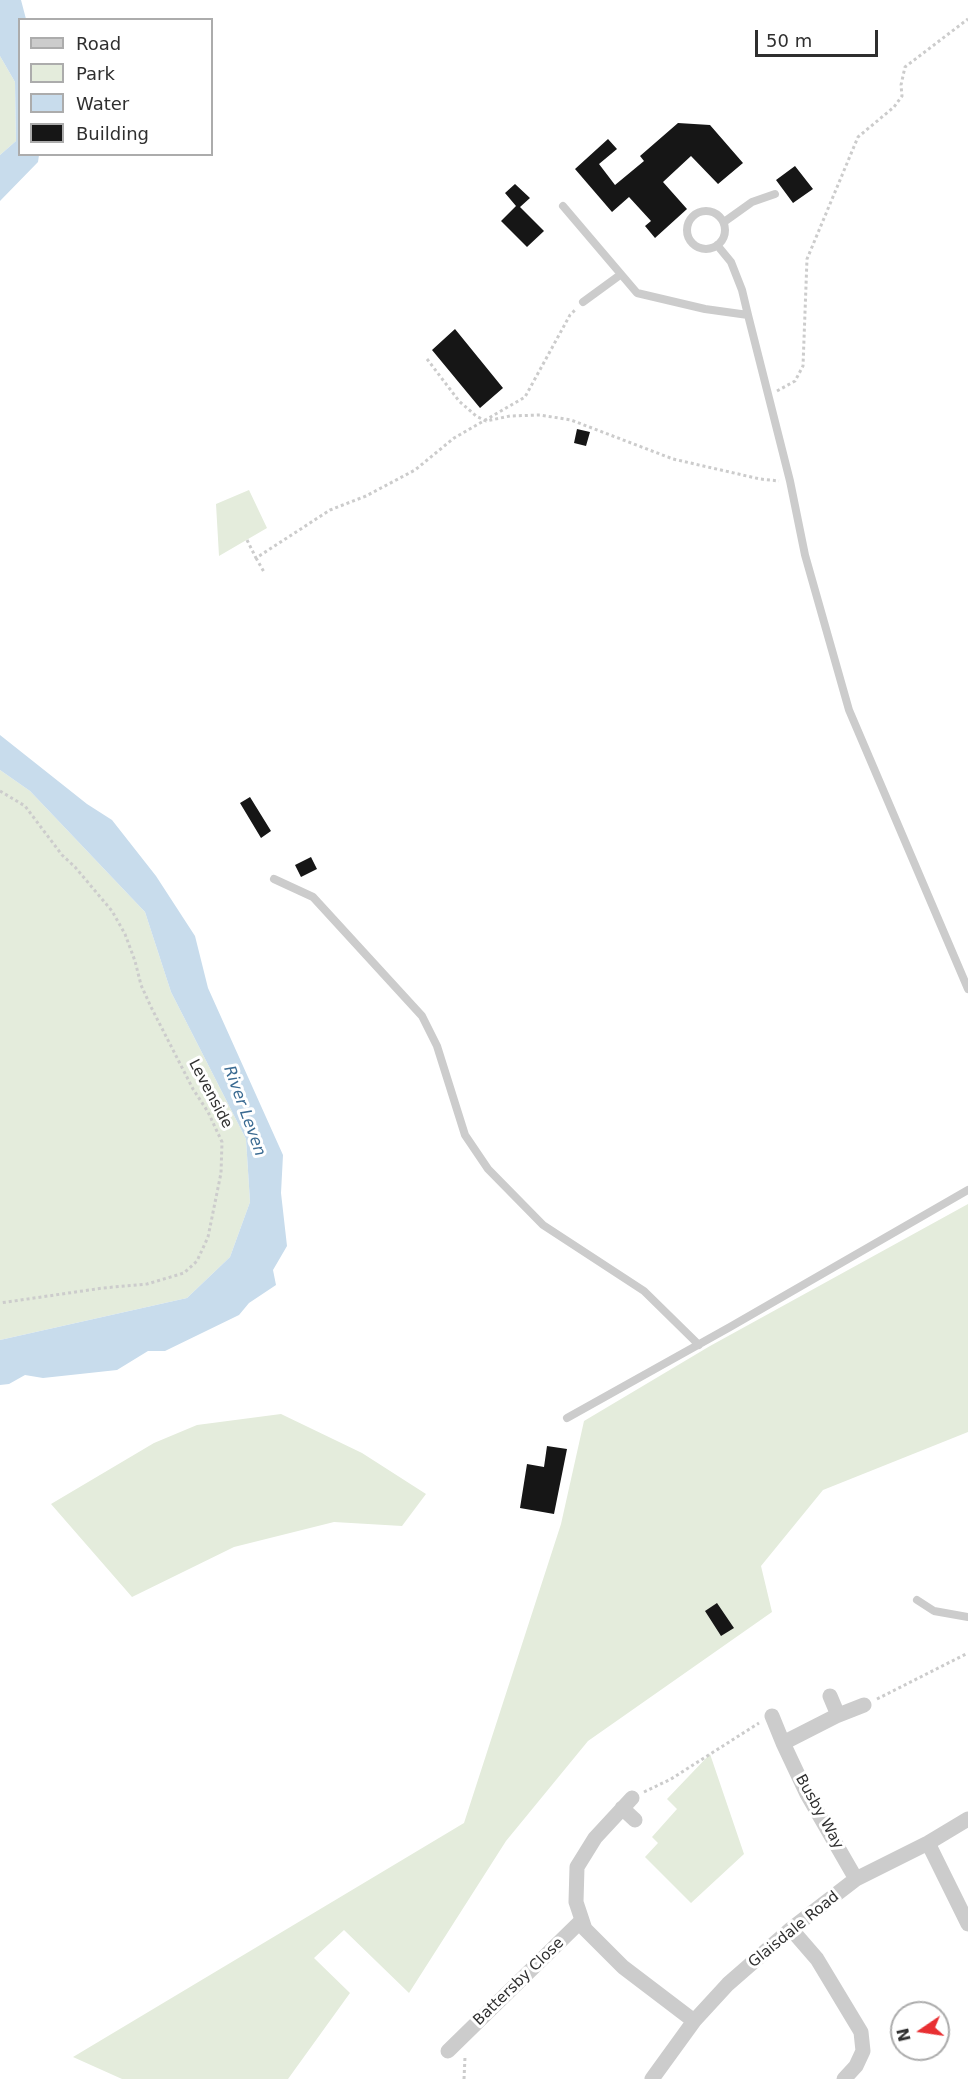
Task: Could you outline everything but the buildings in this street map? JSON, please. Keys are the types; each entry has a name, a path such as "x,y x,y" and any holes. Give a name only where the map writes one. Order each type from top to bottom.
{"street":[{"path":"830,1696 838,1715"},
{"path":"783,1743 838,1715 864,1705"},
{"name":"Busby Way","path":"772,1716 807,1794 856,1880"},
{"path":"635,1820 627,1803 594,1838 578,1867 576,1902 585,1929 623,1967 694,2021"},
{"name":"Glaisdale Road","path":"651,2079 694,2021 728,1984 791,1929 856,1880 928,1843 968,1819"},
{"path":"928,1843 968,1923"},
{"name":"Battersby Close","path":"456,2049 582,1920"},
{"path":"791,1929 817,1959 861,2032 863,2051 856,2067 844,2079"}],"lane":[{"path":"724,222 752,202 775,194"},
{"path":"563,206 637,293 705,309 748,315"},
{"path":"705,210 715,213 724,222 725,232 717,245 707,249 694,245 689,238 688,223 696,213 705,210"},
{"path":"717,245 731,262 742,290 790,481 805,555 849,710 968,989"},
{"path":"583,302 620,275"},
{"path":"274,879 313,897 422,1016 437,1046 465,1135 488,1168 543,1225 644,1291 699,1345"},
{"path":"567,1418 968,1190"},
{"path":"917,1600 934,1611 968,1617"}],"path":[{"path":"768,396 795,381 803,366 807,259 858,137 894,107 902,96 901,85 905,67 968,19"},
{"path":"256,558 294,531 330,510 415,470 454,438 525,398 570,315 583,302"},
{"path":"427,358 459,401 486,422 510,416 540,415 571,420 673,459 701,467 760,479 790,481"},
{"path":"247,540 264,572"},
{"name":"Levenside","path":"0,791 25,806 55,846 112,911 125,934 141,985 161,1030 208,1112 222,1142 221,1173 208,1237 197,1261 184,1273 147,1284 103,1288 0,1304"},
{"path":"864,1705 968,1653"},
{"path":"627,1803 671,1779 772,1716"},
{"path":"456,2049 464,2079"}],"green space":[{"path":"0,56 15,82 16,141 0,155"},
{"path":"249,490 267,528 219,556 216,504"},
{"path":"0,770 30,791 145,912 171,992 246,1139 250,1202 230,1257 187,1298 0,1340"},
{"path":"968,1204 968,1432 823,1490 761,1566 772,1612 588,1741 506,1841 409,1993 344,1930 314,1958 350,1993 288,2079 122,2079 73,2057 464,1823 561,1524 584,1421 710,1346"},
{"path":"281,1414 362,1453 426,1494 402,1526 334,1522 234,1547 132,1597 51,1504 154,1443 197,1425"},
{"path":"710,1754 744,1854 691,1903 645,1857 658,1843 652,1837 677,1809 667,1799"}],"water":[{"path":"0,0 21,0 26,18 18,18 18,156 39,156 38,162 0,201 0,155 16,141 15,82 0,56"},
{"name":"River Leven","path":"0,735 87,804 112,820 156,876 195,936 208,988 283,1155 281,1193 287,1246 273,1270 276,1285 249,1303 239,1315 165,1351 148,1351 117,1370 43,1378 25,1375 9,1384 0,1385 0,1340 187,1298 230,1257 250,1202 246,1139 171,992 145,912 30,791 0,770"}]}
